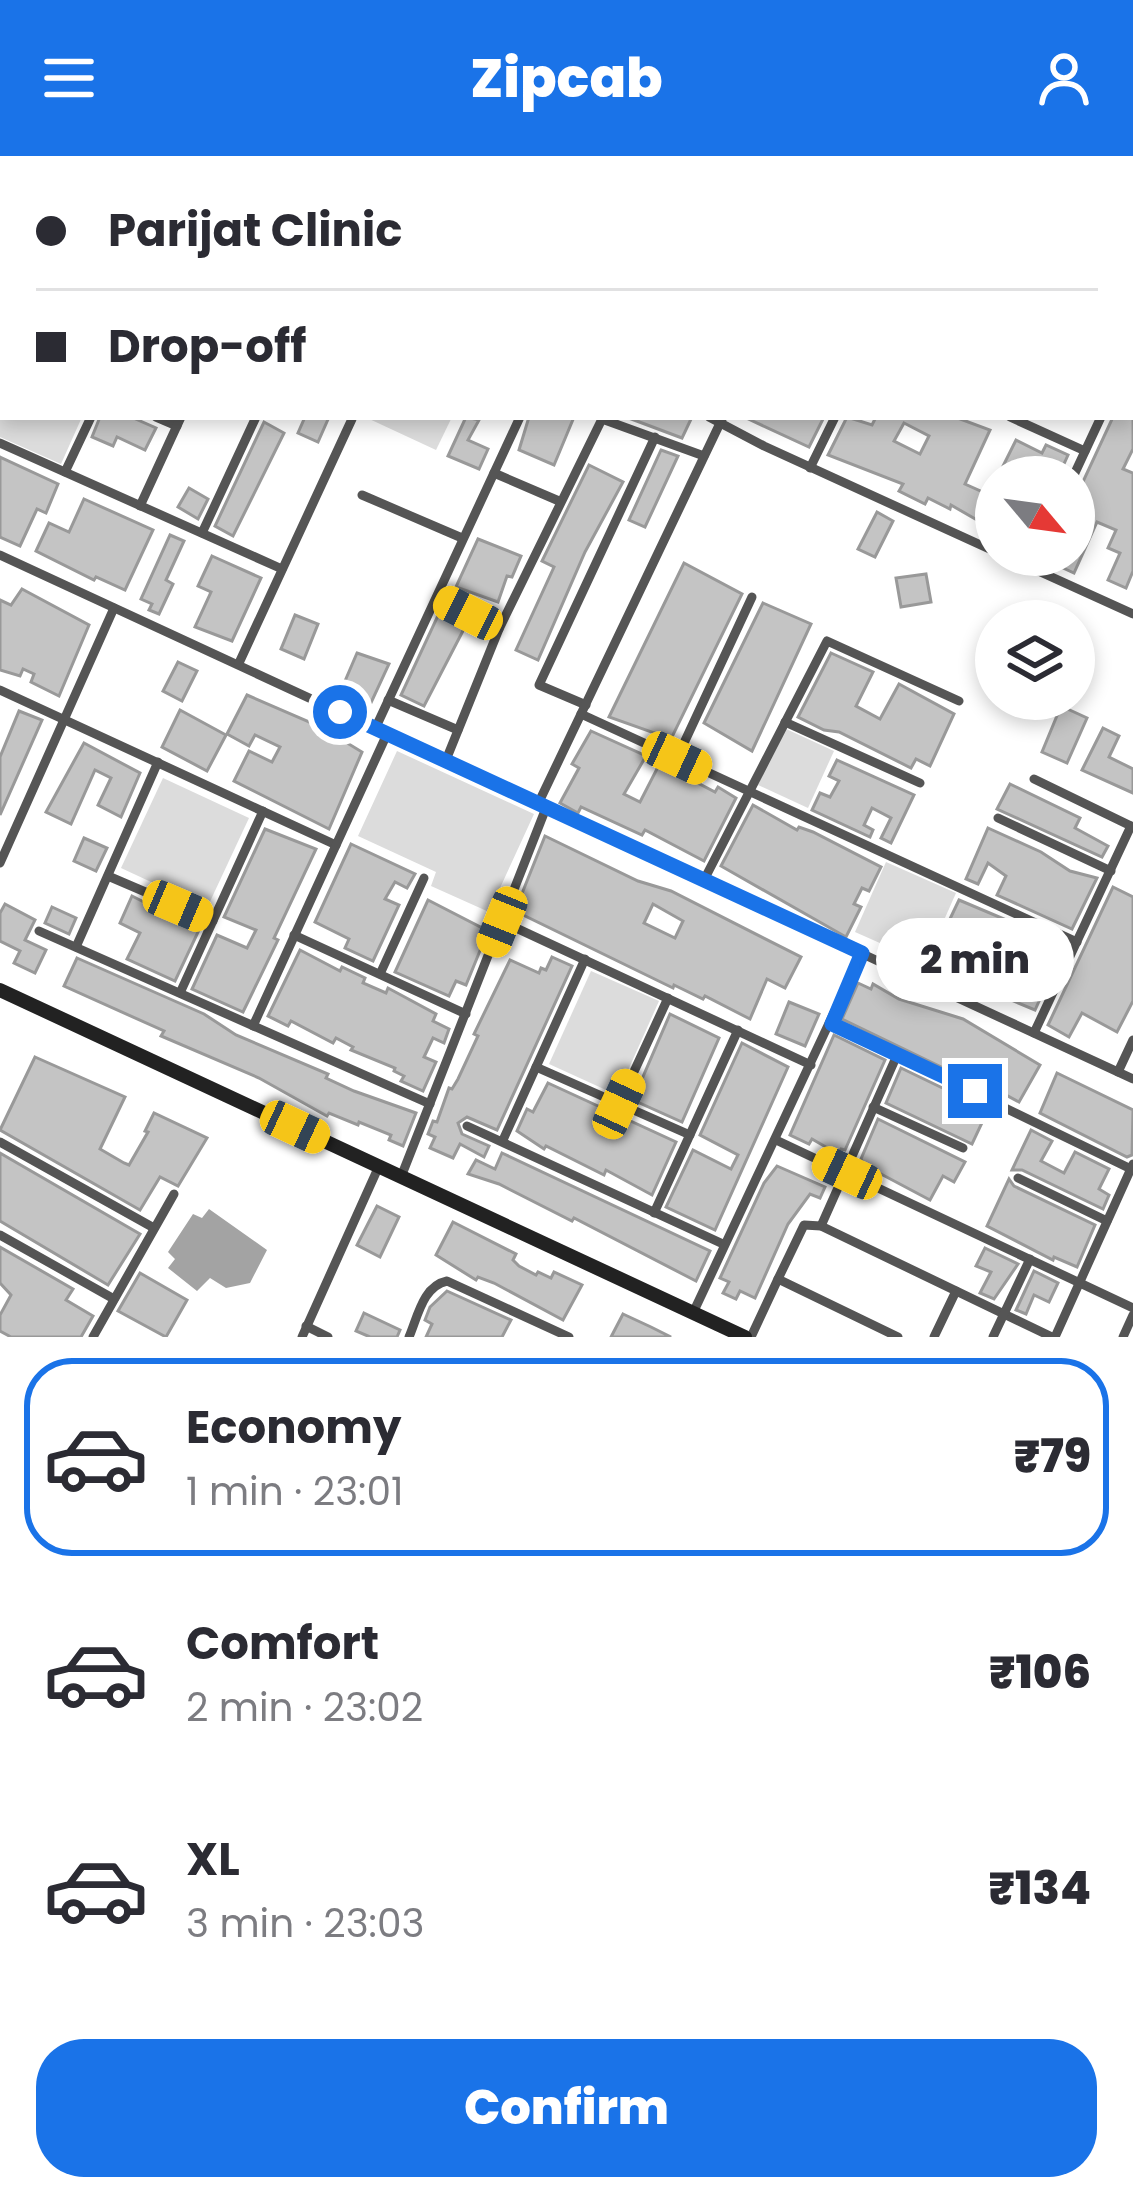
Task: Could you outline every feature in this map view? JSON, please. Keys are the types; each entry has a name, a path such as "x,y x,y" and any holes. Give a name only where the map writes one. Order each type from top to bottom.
{"street":[{"path":"65,472 90,420"},
{"path":"202,533 255,420"},
{"path":"238,663 351,420"},
{"path":"375,729 519,420"},
{"path":"446,760 500,629 601,420"},
{"path":"608,420 704,456"},
{"path":"401,1177 502,922 542,806 717,420"},
{"path":"719,420 810,468 975,542"},
{"path":"810,468 834,420"},
{"path":"1016,420 1085,452"},
{"path":"1083,456 1100,420"},
{"path":"140,506 179,422"},
{"path":"655,437 539,685 677,758 1077,942"},
{"path":"0,443 282,569"},
{"path":"494,473 559,501"},
{"path":"362,495 462,538"},
{"path":"0,556 1133,1079"},
{"path":"1049,576 1133,614"},
{"path":"437,597 500,629"},
{"path":"677,758 752,597"},
{"path":"0,863 114,608"},
{"path":"704,880 827,641 959,701"},
{"path":"0,690 336,844"},
{"path":"388,700 458,730"},
{"path":"785,722 920,783"},
{"path":"253,1026 387,734"},
{"path":"76,947 158,762"},
{"path":"1034,779 1132,826 1034,1033"},
{"path":"180,993 263,811"},
{"path":"998,818 1111,871"},
{"path":"108,876 213,921"},
{"path":"380,974 424,878"},
{"path":"502,922 811,1065"},
{"path":"39,931 430,1104"},
{"path":"294,935 466,1014"},
{"path":"693,1312 862,953"},
{"path":"503,1141 585,959"},
{"path":"0,990 748,1337 803,1225 821,1226 1054,1337 1132,1167 832,1024"},
{"path":"619,1104 668,998"},
{"path":"654,1213 738,1030"},
{"path":"1118,1072 1133,1040"},
{"path":"821,1226 898,1053"},
{"path":"536,1067 690,1136"},
{"path":"873,1107 963,1148"},
{"path":"466,1126 723,1244"},
{"path":"776,1140 1079,1283 1130,1323"},
{"path":"0,1142 154,1228"},
{"path":"328,1337 304,1332 379,1166"},
{"path":"1018,1178 1107,1222"},
{"path":"93,1337 173,1194"},
{"path":"0,1235 114,1299"},
{"path":"993,1337 1030,1259"},
{"path":"778,1279 898,1337"},
{"path":"409,1337 429,1291 447,1281 569,1337"},
{"path":"934,1337 956,1291"}],"shaded area":[{"path":"0,420 81,420 61,464 0,437"},
{"path":"371,420 451,420 436,450"},
{"path":"784,728 834,751 808,808 758,785"},
{"path":"397,751 534,814 489,912 431,886 436,872 358,836"},
{"path":"163,778 249,818 207,908 121,868"},
{"path":"886,862 956,893 925,963 855,932"},
{"path":"591,971 659,1001 617,1095 549,1064"},
{"path":"209,1209 267,1250 250,1283 226,1288 210,1278 197,1291 168,1268 175,1259 168,1252 193,1214 202,1218"}],"building":[{"path":"99,420 138,420 156,428 145,450 117,437 113,446 92,437"},
{"path":"304,420 328,420 318,442 298,433"},
{"path":"465,420 479,420 468,440 488,449 479,469 448,456"},
{"path":"528,420 573,420 554,465 519,450"},
{"path":"634,420 691,420 682,438"},
{"path":"750,420 822,420 809,447"},
{"path":"846,420 872,425 874,420 963,420 990,430 965,484 975,489 975,519 951,505 950,509 928,498 925,504 899,491 903,484 828,455","holes":["904,423 929,436 920,454 894,441"]},
{"path":"1112,420 1133,420 1133,449 1123,469 1133,473 1133,571 1126,588 1108,580 1120,553 1108,548 1116,530 1097,522 1095,526 1095,456"},
{"path":"264,422 284,433 233,536 215,526"},
{"path":"1016,440 1042,453 1046,445 1068,455 1068,456 1008,456"},
{"path":"661,450 678,456 645,527 629,520"},
{"path":"0,457 58,484 46,513 37,509 20,546 0,537"},
{"path":"589,465 623,482 585,552 538,660 516,650 554,567 542,561"},
{"path":"189,488 208,499 198,519 178,507"},
{"path":"84,499 153,530 125,590 36,551 49,523 69,532"},
{"path":"877,512 893,521 875,557 858,549"},
{"path":"170,535 184,541 166,580 173,584 159,614 141,599"},
{"path":"478,539 521,556 498,602 456,587"},
{"path":"212,556 261,578 232,641 195,627 211,592 198,586"},
{"path":"684,563 742,594 671,739 609,717"},
{"path":"926,574 931,602 901,607 896,578"},
{"path":"22,589 89,625 59,696 31,682 34,674 23,669 20,676 0,670 0,600 11,605"},
{"path":"763,603 811,624 752,751 704,723"},
{"path":"441,609 467,623 424,706 401,695"},
{"path":"295,615 318,624 304,659 281,649"},
{"path":"357,653 389,664 370,705 339,695"},
{"path":"831,653 873,672 856,706 880,719 899,684 954,714 930,766 916,759 911,768 798,717"},
{"path":"178,662 197,671 182,701 163,691"},
{"path":"247,695 321,727 362,752 329,829 234,781 249,751 272,762 280,747 255,735 249,746 227,734"},
{"path":"180,710 226,735 207,771 162,747"},
{"path":"19,711 42,720 0,815 0,757"},
{"path":"1055,720 1086,720 1067,763 1042,752"},
{"path":"1103,728 1119,736 1109,757 1133,769 1133,793 1082,770"},
{"path":"591,731 646,756 624,794 640,802 661,761 698,778 696,782 715,792 718,787 736,798 704,861 645,830 642,835 581,807 578,813 560,803 579,768 572,764"},
{"path":"84,743 140,773 121,817 98,805 111,778 95,770 71,824 46,812"},
{"path":"837,760 914,795 891,843 881,838 891,818 872,808 864,825 873,830 870,837 812,810 820,793 830,797 839,781 829,776"},
{"path":"1010,784 1080,818 1075,828 1108,846 1102,857 997,809"},
{"path":"753,805 881,867 869,891 862,888 854,904 861,907 846,937 721,866"},
{"path":"988,828 1070,871 1097,878 1072,929 997,895 1006,876 988,863 978,884 966,879"},
{"path":"265,829 316,849 243,1012 192,989 217,935 247,948 256,930 224,917"},
{"path":"545,836 638,881 671,891 801,957 785,988 767,979 750,1019 705,996 673,988 515,911","holes":["653,904 683,921 675,938 644,923"]},
{"path":"84,838 107,848 96,871 74,861"},
{"path":"351,844 415,874 407,888 395,882 385,899 399,905 373,961 345,948 349,939 315,922"},
{"path":"1113,887 1133,897 1133,1001 1117,1032 1082,1013 1069,1037 1048,1025"},
{"path":"132,896 199,930 175,981 127,959 140,933 120,923"},
{"path":"428,900 488,931 466,985 456,981 449,996 395,972"},
{"path":"959,900 1016,924 1014,929 1027,936 1008,971 1045,988 1035,1010 928,965"},
{"path":"5,904 35,920 25,940 46,950 35,973 14,963 20,951 0,941 0,913"},
{"path":"52,907 76,918 69,934 45,923"},
{"path":"1048,939 1064,947 1053,971 1036,963"},
{"path":"300,950 436,1014 433,1021 449,1029 444,1043 433,1038 424,1057 436,1062 423,1091 401,1081 404,1076 395,1068 351,1050 336,1038 333,1043 291,1021 288,1026 268,1016"},
{"path":"552,957 572,966 497,1130 467,1117 458,1123 462,1134 489,1146 484,1157 460,1144 453,1158 430,1148 435,1137 428,1134 433,1121 437,1122 449,1088 458,1079 510,960 539,973"},
{"path":"77,958 204,1014 236,1035 328,1074 326,1078 354,1091 416,1113 403,1146 389,1140 391,1135 359,1122 327,1116 259,1078 161,1036 164,1031 64,986"},
{"path":"858,983 871,989 873,984 899,999 963,1019 1040,1065 1019,1102 842,1019"},
{"path":"789,1002 819,1014 805,1046 776,1034"},
{"path":"670,1014 719,1038 682,1122 633,1100"},
{"path":"834,1035 885,1060 845,1150 838,1154 812,1139 809,1144 790,1135"},
{"path":"742,1043 788,1067 715,1230 666,1207 693,1150 731,1169 738,1155 700,1135"},
{"path":"35,1057 125,1097 100,1149 124,1163 129,1165 154,1113 207,1138 178,1186 160,1177 140,1210 0,1130"},
{"path":"901,1068 988,1110 972,1144 886,1103"},
{"path":"1057,1073 1133,1110 1132,1155 1127,1157 1040,1113"},
{"path":"548,1083 676,1142 652,1195 606,1170 604,1175 544,1149 517,1131"},
{"path":"878,1119 965,1162 954,1182 943,1176 930,1200 864,1165 861,1159"},
{"path":"1031,1130 1052,1141 1041,1161 1064,1173 1075,1152 1109,1169 1099,1189 1109,1195 1103,1209 1022,1170 1012,1170"},
{"path":"0,1153 140,1234 108,1285 0,1221"},
{"path":"502,1153 710,1251 696,1281 574,1218 468,1174 476,1160 495,1169"},
{"path":"777,1166 825,1187 820,1198 810,1194 788,1224 755,1298 740,1291 736,1299 723,1293 729,1282 720,1278 764,1183"},
{"path":"1009,1179 1014,1186 1095,1225 1077,1267 987,1226"},
{"path":"377,1206 399,1217 380,1257 357,1245"},
{"path":"453,1222 516,1254 513,1260 536,1275 551,1278 554,1272 582,1285 563,1320 494,1283 476,1280 436,1255"},
{"path":"0,1247 73,1289 66,1300 93,1316 81,1337 11,1337 0,1331 0,1315 11,1295 0,1283"},
{"path":"985,1248 1018,1264 994,1299 980,1293 991,1272 976,1266"},
{"path":"1034,1271 1058,1283 1049,1302 1034,1295 1026,1314 1016,1310"},
{"path":"140,1273 187,1300 166,1337 118,1311"},
{"path":"447,1291 511,1320 502,1337 426,1337 432,1324 425,1320 430,1307"},
{"path":"364,1313 400,1330 397,1337 370,1337 356,1331"},
{"path":"623,1314 651,1327 671,1337 611,1337"}],"route":[{"path":"340,712 862,953 832,1024 975,1091"}]}
